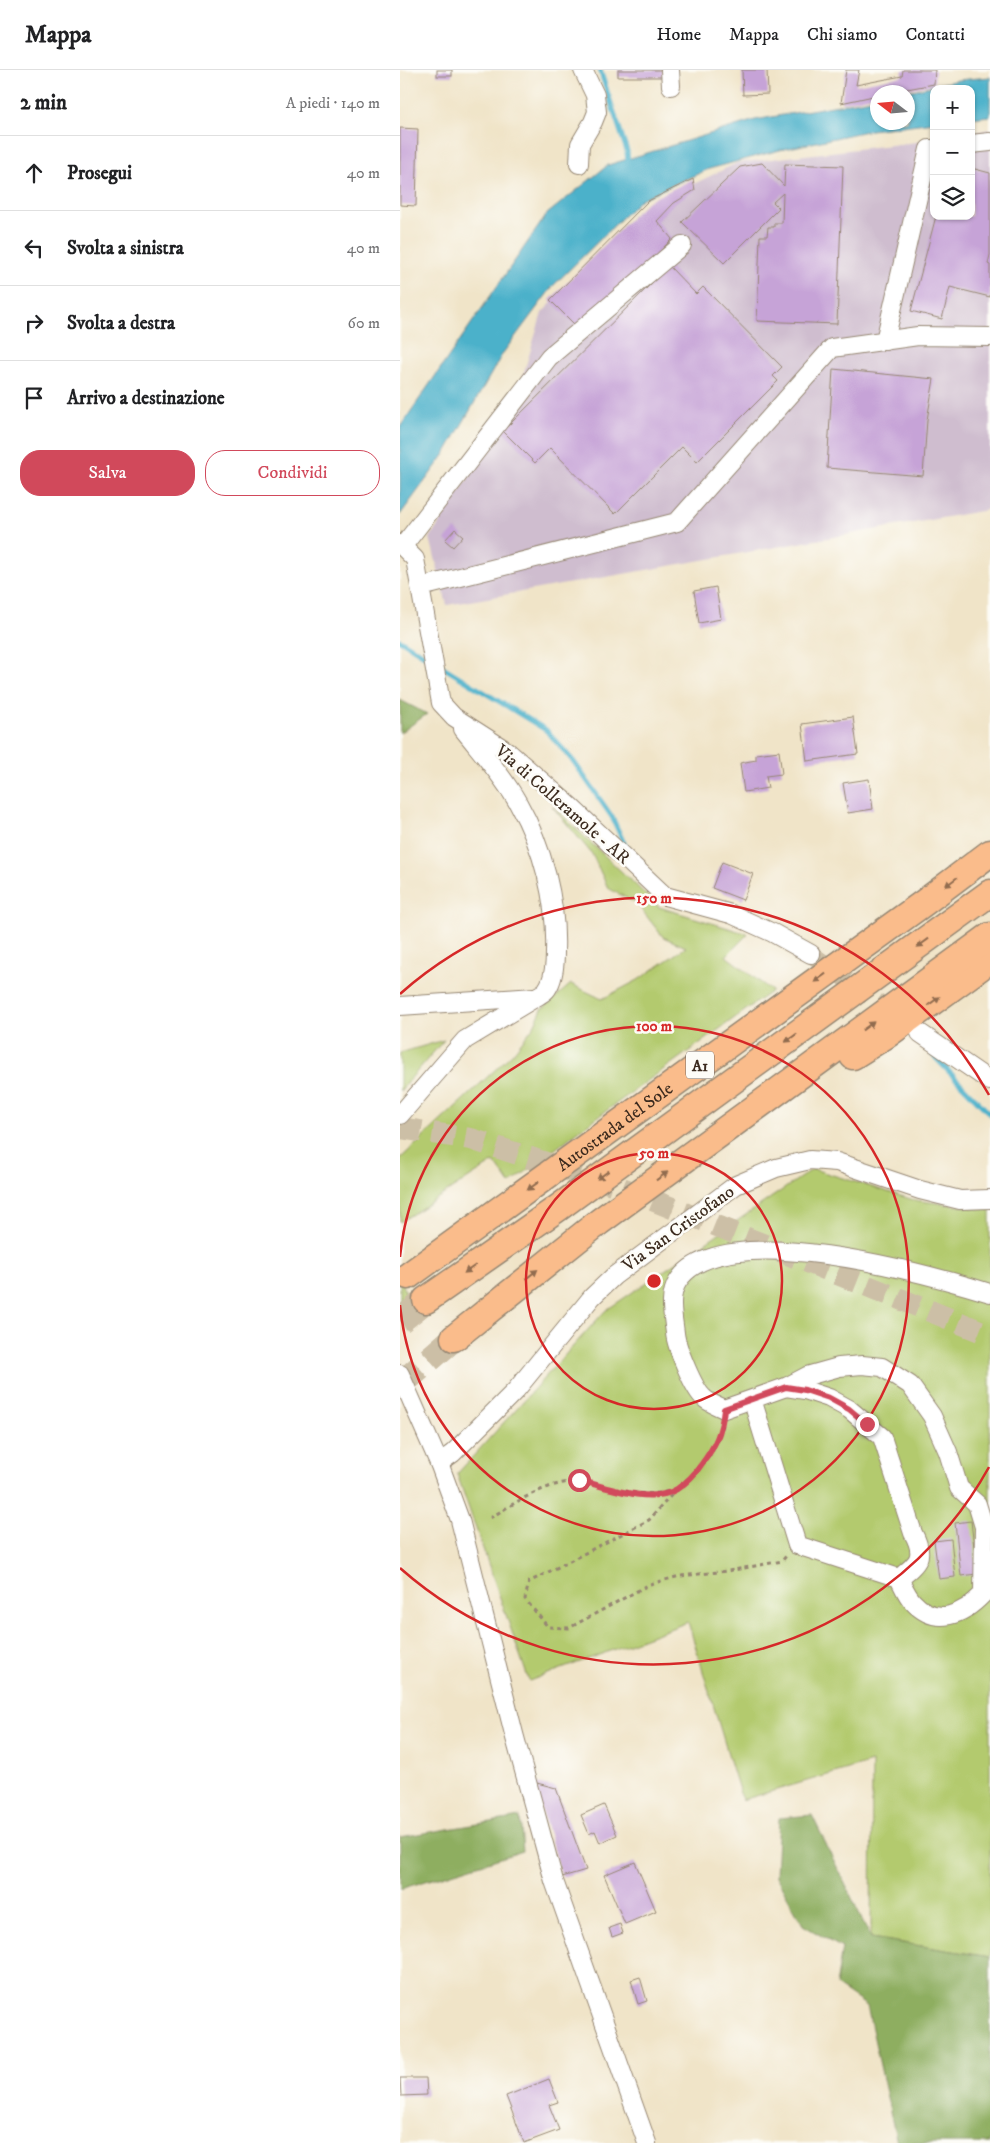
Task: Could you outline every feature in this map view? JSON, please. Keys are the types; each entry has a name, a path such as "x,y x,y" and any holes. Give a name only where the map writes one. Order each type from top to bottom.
{"highway":[{"name":"Autostrada del Sole","path":"408,1276 990,853"},
{"name":"Autostrada del Sole","path":"426,1300 566,1202 990,893"},
{"path":"454,1338 599,1222 990,936"},
{"path":"743,1116 835,1067 888,1034 990,960"}],"street":[{"path":"579,164 580,144 593,122 596,112 595,95 583,70"},
{"path":"975,144 990,142"},
{"path":"885,341 930,149"},
{"path":"401,545 549,357 682,245"},
{"path":"420,587 677,522 832,348 918,336 990,337"},
{"name":"Via di Colleramole - AR","path":"401,545 415,559 441,703 454,717 506,751 569,805 665,896 732,914 773,933 811,954"},
{"path":"400,1115 465,1040 538,996 547,988 553,976 555,946 554,905 533,833 518,802 491,763 454,717"},
{"path":"400,1006 538,996"},
{"path":"920,1032 990,1081"},
{"name":"Via San Cristofano","path":"438,1463 453,1453 516,1390 592,1297 614,1276 736,1184 776,1168 810,1160 837,1162 920,1190 960,1200 990,1199"},
{"path":"752,1399 797,1545 899,1578 912,1602 929,1614 949,1616 971,1607 987,1590 984,1527 976,1504 959,1488 948,1452 932,1416 910,1385 882,1367 862,1365 839,1367 807,1376 786,1387 752,1399 724,1409 703,1398 686,1366 675,1337 671,1298 678,1281 699,1261 736,1252 802,1251 863,1261 937,1278 990,1293"},
{"path":"400,1374 460,1520 514,1734 554,1881 647,2143"},
{"path":"786,1387 805,1390 829,1398 849,1409 882,1437 913,1533 921,1547 917,1563 899,1578"}],"path":[{"path":"724,1409 722,1427 712,1452 693,1475 676,1490 649,1520 530,1582 526,1599 548,1627 569,1628 650,1584 680,1576 728,1571 782,1560 797,1545"},
{"path":"490,1518 525,1496 558,1484 579,1480 639,1495 657,1495 676,1490"}],"shaded area":[{"path":"990,129 990,493 987,510 447,605 430,538 513,408 542,313 636,212 737,163 930,140 930,220 975,220 975,132"}],"green space":[{"path":"400,700 427,714 400,733"},
{"path":"552,806 659,907 748,934 726,956 772,991 581,1129 510,1184 494,1162 400,1222 400,1159 513,1053 534,1026 542,1009 571,984 602,999 638,980 686,947 663,937 637,904 608,888 592,854"},
{"path":"444,1040 400,1091 400,1053"},
{"path":"813,1169 914,1200 990,1210 990,1957 871,1938 872,1762 742,1800 688,1622 529,1681 457,1474 605,1311"},
{"path":"400,1276 408,1298 411,1332 400,1319"},
{"path":"812,1815 871,1938 990,1957 990,2143 897,2143 867,2006 836,1985 842,1948 803,1925 776,1876 779,1818"},
{"path":"520,1817 523,1851 400,1889 400,1837"}],"water":[{"path":"990,77 990,116 975,118 975,85 936,85 958,80"},
{"path":"930,86 930,123 915,124 915,90"},
{"path":"870,99 871,130 780,150 709,169 641,199 553,286 503,353 445,454 400,515 400,427 547,214 608,165 755,120"}],"building":[{"path":"437,70 452,70 452,76 437,76"},
{"path":"618,70 663,70 663,77 618,77"},
{"path":"742,70 767,70 768,94 743,95"},
{"path":"846,70 859,70 856,85 902,76 903,70 935,70 934,84 915,88 915,85 870,85 870,97 841,103"},
{"path":"400,128 418,129 416,206 400,205"},
{"path":"762,163 784,186 785,164 843,166 837,324 757,321 760,236 767,236 768,227 774,227 774,223 782,223 783,193 773,202 779,208 724,263 682,222 740,167"},
{"path":"975,169 990,173 990,255 988,264 990,265 990,297 950,287 942,319 911,311 935,220 975,220"},
{"path":"693,179 695,190 674,203 657,221 672,239 580,330 550,300 648,201"},
{"path":"669,266 696,294 703,287 782,367 773,376 778,381 697,462 682,447 615,514 550,448 535,463 503,431"},
{"path":"833,369 934,379 927,420 923,476 827,468"},
{"path":"455,529 463,536 453,547 445,540"},
{"path":"716,587 721,619 699,623 694,591"},
{"path":"853,717 858,754 807,761 802,724"},
{"path":"779,751 782,774 766,776 768,788 744,792 740,763 756,760 756,754"},
{"path":"869,779 873,809 848,813 843,783"},
{"path":"722,862 753,874 743,900 712,888"},
{"path":"971,1521 977,1574 961,1576 955,1523"},
{"path":"951,1539 955,1577 939,1579 934,1541"},
{"path":"533,1782 556,1788 586,1870 562,1877"},
{"path":"604,1805 617,1835 600,1843 595,1831 589,1834 581,1815"},
{"path":"635,1862 656,1911 625,1924 604,1875"},
{"path":"620,1924 623,1933 612,1937 609,1928"},
{"path":"640,1977 647,2001 638,2004 631,1980"},
{"path":"400,2078 426,2078 427,2095 401,2096"},
{"path":"549,2079 558,2102 549,2105 559,2130 524,2143 506,2096"}],"waterway":[{"path":"600,70 627,151 628,165"},
{"path":"400,640 427,657"},
{"path":"438,664 546,730 574,762 612,817 628,852"},
{"path":"933,1055 990,1114"}],"tunnel":[{"path":"811,954 896,1015"},
{"path":"400,1128 471,1139 612,1184 990,1335"},
{"path":"400,1321 426,1300"},
{"path":"400,1385 454,1338"}],"route":[{"path":"579,1480 639,1495 657,1495 676,1490 693,1475 712,1452 722,1427 724,1409 786,1387 805,1390 829,1398 849,1409 867,1424"}]}
